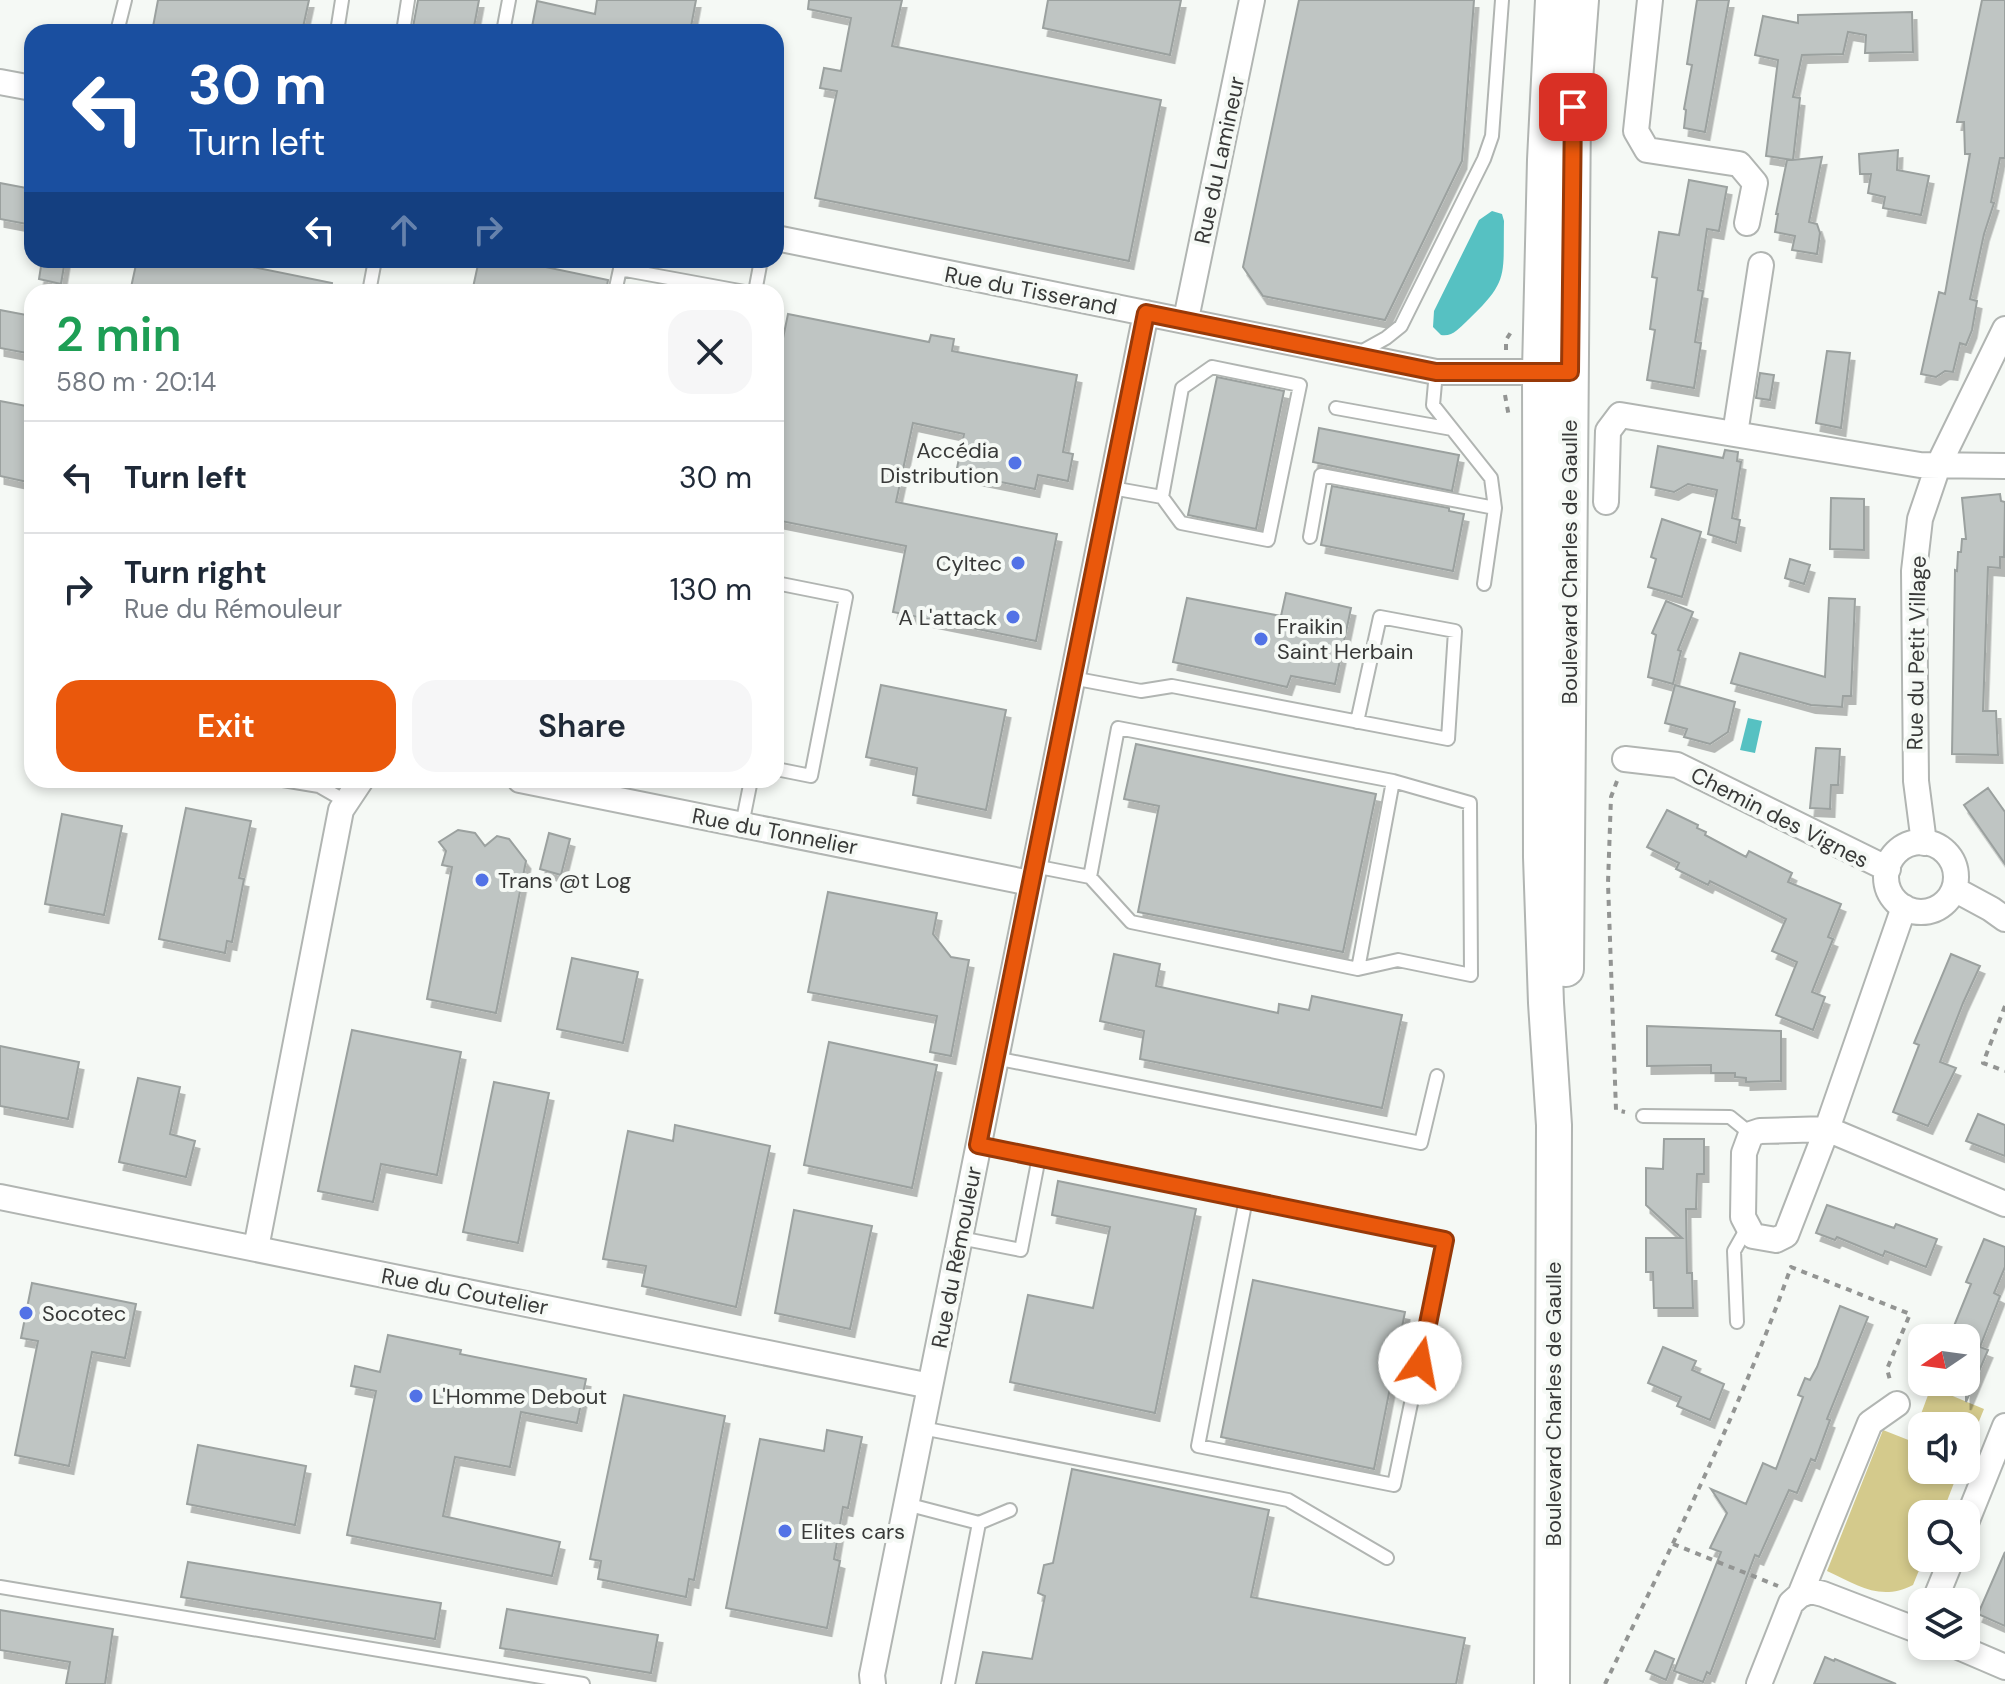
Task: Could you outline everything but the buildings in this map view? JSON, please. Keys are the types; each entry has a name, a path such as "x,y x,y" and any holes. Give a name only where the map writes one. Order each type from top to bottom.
{"street":[{"name":"Rue du Lamineur","path":"1186,319 1252,0"},
{"name":"Boulevard Charles de Gaulle","path":"1552,1684 1554,1125 1565,1018 1569,877 1555,372 1545,160 1553,0"},
{"name":"Boulevard Charles de Gaulle","path":"1555,372 1581,0"},
{"path":"1650,0 1636,131 1647,150 1739,164 1755,183 1747,223"},
{"path":"0,82 24,86"},
{"name":"Rue du Tisserand","path":"784,240 1436,372 1555,372"},
{"path":"1735,434 1761,265"},
{"name":"Rue du Rémouleur","path":"873,1684 872,1675 906,1504 1146,313"},
{"name":"Rue du Petit Village","path":"1924,843 1916,781 1914,571 1920,519 1938,466 2005,329"},
{"path":"1606,502 1608,431 1620,415 1938,466 2005,466"},
{"name":"Chemin des Vignes","path":"1625,759 1677,765 1888,869"},
{"path":"256,1248 341,810 356,788"},
{"name":"Rue du Tonnelier","path":"559,788 742,825 1032,874"},
{"path":"1924,843 1934,844 1945,851 1953,862 1956,876 1948,899 1936,909 1923,912 1899,904 1886,878 1896,853 1907,845 1924,843"},
{"path":"1954,889 2005,919"},
{"path":"1904,907 1827,1129 1786,1235 1776,1240 1753,1236 1743,1217 1744,1153 1751,1134 1760,1131 1827,1129 2005,1204"},
{"name":"Rue du Coutelier","path":"0,1197 930,1386"},
{"path":"1800,1595 1870,1423 1897,1404"},
{"path":"1975,1500 2005,1426"},
{"path":"1759,1684 1791,1603 1800,1595 1811,1591 1823,1594 1908,1627"},
{"path":"1980,1656 2005,1667"}],"lane":[{"path":"119,24 125,0"},
{"path":"338,24 342,0"},
{"path":"404,24 408,0"},
{"path":"504,24 509,0"},
{"path":"1355,355 1401,326 1484,159 1492,136 1502,0"},
{"path":"635,268 708,284"},
{"path":"1112,488 1162,497 1181,523 1268,540 1300,385 1212,367 1182,388 1162,497"},
{"path":"1436,372 1433,405 1491,478 1495,508 1484,584"},
{"path":"1336,408 1452,429"},
{"path":"1310,537 1321,475 1495,508"},
{"path":"784,585 846,597 811,776 784,771"},
{"path":"1072,678 1141,691 1172,686 1357,722 1448,739 1455,631 1380,617 1357,722"},
{"path":"1032,874 1090,877 1131,922 1358,969 1398,960 1471,975 1470,803 1393,781 1118,728 1090,877"},
{"path":"1358,969 1393,781"},
{"path":"322,788 347,802"},
{"path":"742,825 749,788"},
{"path":"995,1058 1421,1143 1437,1076"},
{"path":"1643,1116 1730,1117 1751,1134"},
{"path":"978,1145 1246,1199 1445,1240 1394,1485 1198,1446 1246,1199"},
{"path":"960,1238 1021,1250 1039,1157"},
{"path":"1737,1322 1734,1251 1747,1228"},
{"path":"922,1428 1288,1500 1387,1558"},
{"path":"906,1504 979,1523 1010,1510"},
{"path":"948,1684 979,1523"},
{"path":"0,1587 583,1684"},
{"path":"483,1684 485,1668"}],"path":[{"path":"1625,759 1611,797 1608,883 1616,1110 1643,1116"},
{"path":"2005,1006 1983,1063 2005,1071"},
{"path":"1605,1684 1673,1544 1763,1344 1791,1267 1910,1314 1887,1369 1897,1404"},
{"path":"1673,1544 1800,1595"}],"shaded area":[{"path":"1928,1396 1953,1396 1984,1409 1980,1419 1980,1412 1922,1412"},
{"path":"1883,1430 1908,1440 1908,1484 1954,1484 1947,1500 1908,1500 1908,1572 1918,1572 1913,1585 1890,1592 1869,1590 1827,1571"}],"water":[{"path":"1492,211 1502,214 1504,221 1503,267 1497,287 1458,329 1441,335 1433,327 1434,311 1479,220"},
{"path":"1748,718 1762,721 1755,753 1740,750"}],"place":[{"name":"Accédia Distribution","path":"1015,463"},
{"name":"Cyltec","path":"1018,563"},
{"name":"A L'attack","path":"1013,617"},
{"name":"Fraikin Saint Herbain","path":"1261,639"},
{"name":"Trans @t Log","path":"482,880"},
{"name":"Socotec","path":"26,1313"},
{"name":"L'Homme Debout","path":"416,1396"},
{"name":"Elites cars","path":"785,1531"}],"route":[{"path":"1420,1363 1445,1240 978,1145 1146,313 1436,372 1570,372 1573,107"}]}
